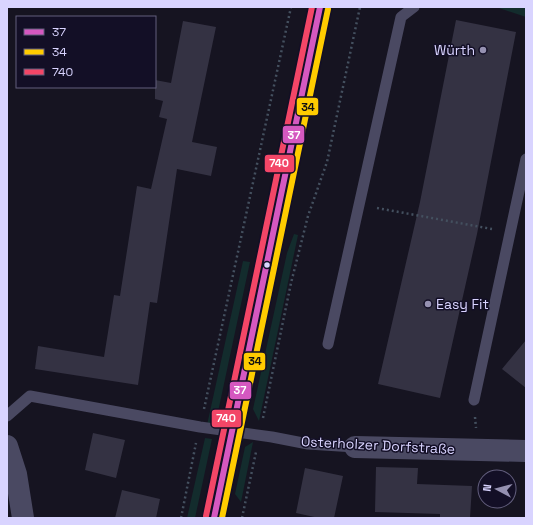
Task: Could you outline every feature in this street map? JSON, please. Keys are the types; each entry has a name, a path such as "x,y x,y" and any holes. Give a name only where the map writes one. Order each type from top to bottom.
{"main road":[{"path":"214,518 320,7"}],"street":[{"path":"7,446 16,474 23,518"},
{"name":"Osterholzer Dorfstraße","path":"355,447 526,450"}],"lane":[{"path":"328,344 400,17 414,7"},
{"path":"474,400 526,160"},
{"name":"Osterholzer Dorfstraße","path":"7,416 30,396 231,432 259,435 308,444 355,447"}],"path":[{"path":"181,518 291,7"},
{"path":"242,518 291,283 308,216 327,162 360,7"},
{"path":"359,204 510,233"}],"green space":[{"path":"496,7 526,8 526,17"},
{"path":"294,234 298,235 259,421 253,409 287,253"},
{"path":"243,261 250,262 215,426 207,425"},
{"path":"205,438 212,439 195,518 187,518"},
{"path":"253,442 241,502 235,494 245,447"}],"building":[{"path":"456,20 516,32 477,234 440,398 378,384 420,202"},
{"path":"183,21 216,27 192,142 217,147 211,176 177,169 157,303 150,302 138,385 35,369 38,346 104,357 114,295 120,296 137,186 151,189 167,119 159,117 163,101 155,99 156,80 171,83"},
{"path":"526,340 526,388 502,369"},
{"path":"93,433 125,440 116,478 85,470"},
{"path":"376,467 418,468 417,484 472,486 470,518 440,518 440,514 375,512"},
{"path":"305,468 343,476 334,518 319,518 296,513"},
{"path":"122,490 160,499 156,518 115,518"}],"transit line":[{"name":"740","path":"206,516 312,7"},
{"name":"37","path":"214,518 320,7"},
{"name":"34","path":"222,518 328,9"}],"place":[{"name":"Würth","path":"483,50"},
{"name":"Easy Fit","path":"428,304"}]}
